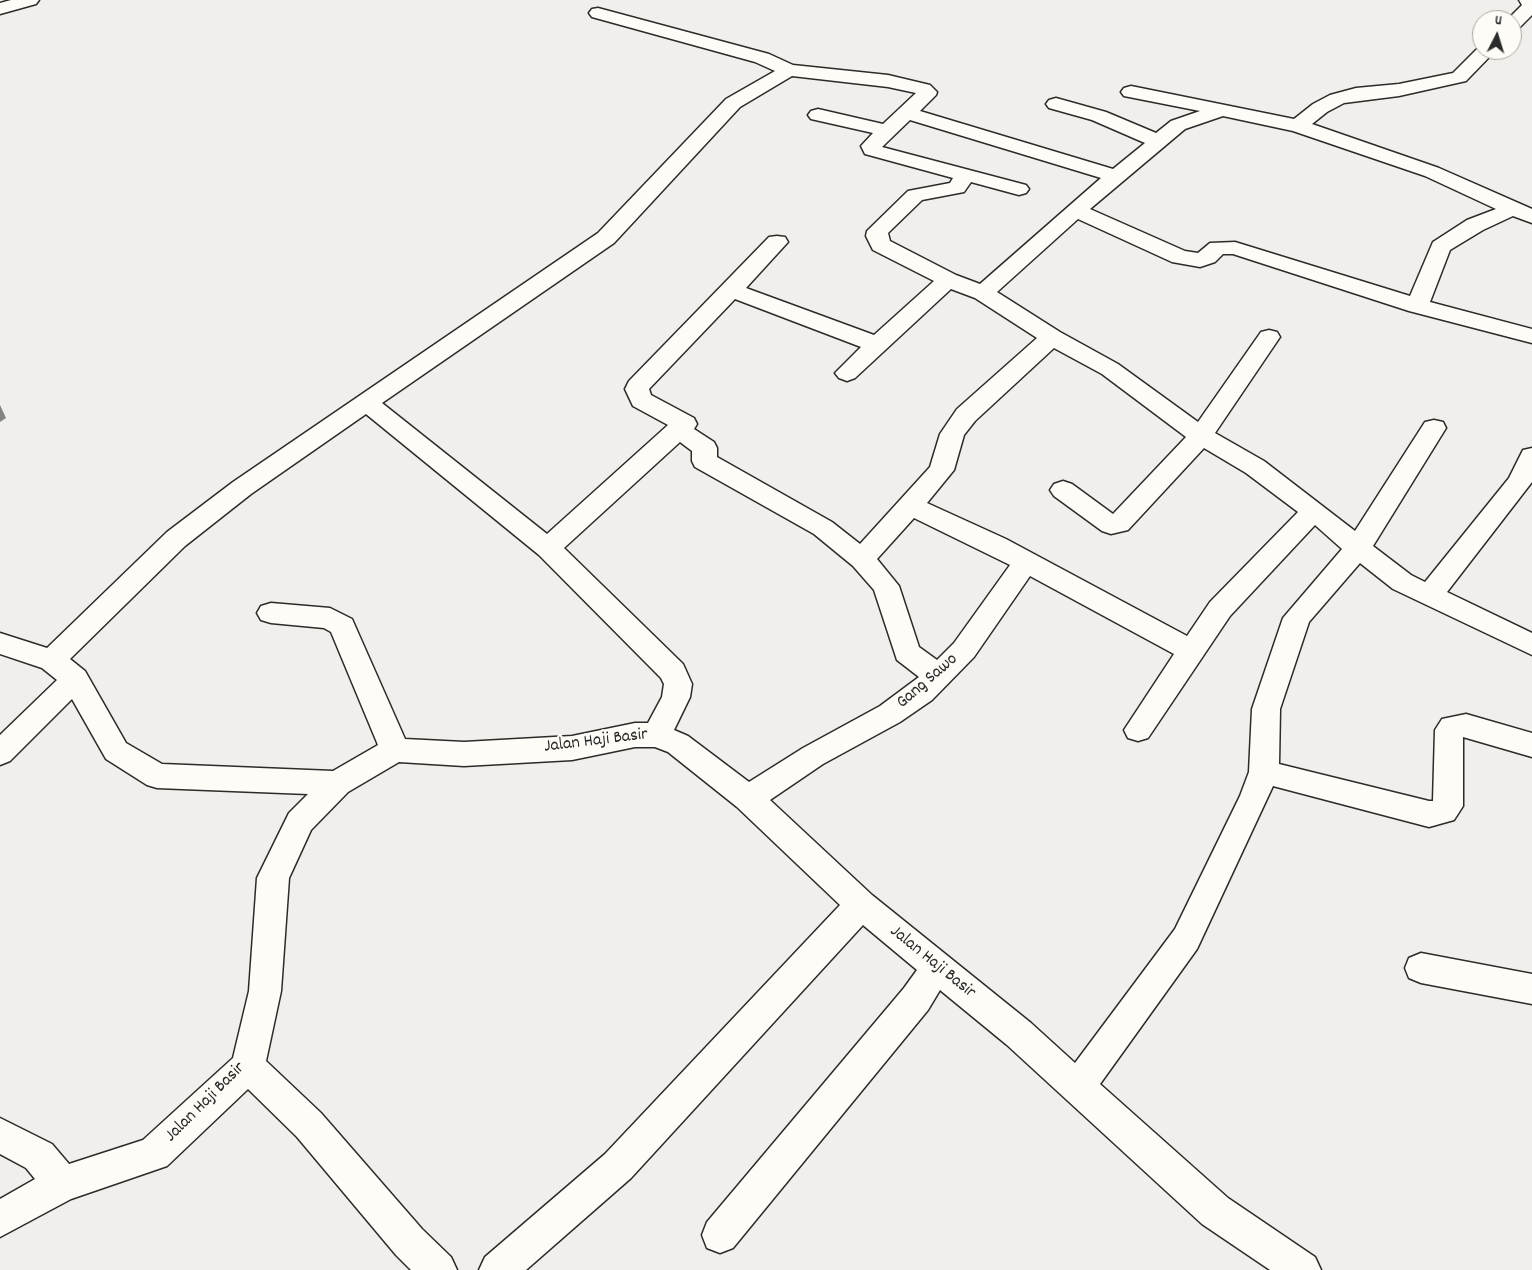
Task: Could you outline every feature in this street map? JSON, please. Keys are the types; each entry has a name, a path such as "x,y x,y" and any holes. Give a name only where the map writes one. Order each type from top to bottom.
{"street":[{"path":"0,9 30,0"},
{"path":"1522,15 1531,6 1528,0"},
{"path":"598,13 753,55 789,70 888,81 924,89 927,92 926,95 871,146 872,150 1019,189"},
{"path":"1298,126 1320,108 1337,98 1356,94 1399,90 1459,78 1477,60"},
{"path":"52,660 176,540 242,488 606,238 733,104 789,70"},
{"path":"1131,92 1298,126 1432,172 1522,213"},
{"path":"1056,104 1099,116 1158,141"},
{"path":"983,293 1115,176 1178,125 1222,110"},
{"path":"907,113 1115,176"},
{"path":"818,115 888,131"},
{"path":"965,174 957,188 915,196 878,231 877,236 881,245 948,280 983,293 1052,337 1110,369 1201,436 1255,467 1314,511 1402,582 1532,645"},
{"path":"1076,210 1180,257 1200,260 1207,258 1218,248 1235,248 1417,306 1532,336"},
{"path":"1417,306 1441,247 1475,225 1522,213"},
{"path":"548,548 685,424 641,400 637,389 641,381 660,365 777,242"},
{"path":"847,373 948,280"},
{"path":"731,290 878,345"},
{"path":"862,559 942,470 952,434 966,414 1052,337"},
{"path":"1063,490 1111,525 1118,524 1201,436 1269,337"},
{"path":"368,403 548,548 673,672 678,684 676,697 657,735"},
{"path":"1077,1088 1186,939 1255,796 1264,772 1266,709 1297,618 1358,548 1434,428"},
{"path":"679,430 705,448 704,461 823,528 862,559 886,586 907,653 937,675"},
{"path":"1430,595 1526,485 1532,456"},
{"path":"909,505 998,546 1192,651"},
{"path":"1138,730 1220,609 1314,511"},
{"name":"Gang Sawo","path":"748,798 812,756 890,714 922,692 964,650 1026,562"},
{"path":"271,613 330,618 342,626 396,750"},
{"path":"0,643 52,660 75,679 116,751 157,776 337,783"},
{"path":"0,753 75,679"},
{"path":"1264,772 1429,814 1444,811 1448,806 1449,730 1452,727 1466,725 1476,727 1532,745"},
{"name":"Jalan Haji Basir","path":"0,1219 62,1184 154,1154 248,1066 265,991 273,878 300,822 337,783 396,750 464,754 572,748 635,735 657,735 678,744 748,798 861,905 1019,1034 1215,1211 1302,1270"},
{"path":"498,1270 618,1166 861,905"},
{"path":"720,1235 916,1000 937,967"},
{"path":"1421,968 1532,988"},
{"path":"248,1066 309,1125 409,1242 438,1270"},
{"path":"0,1135 39,1156 62,1184"}]}
